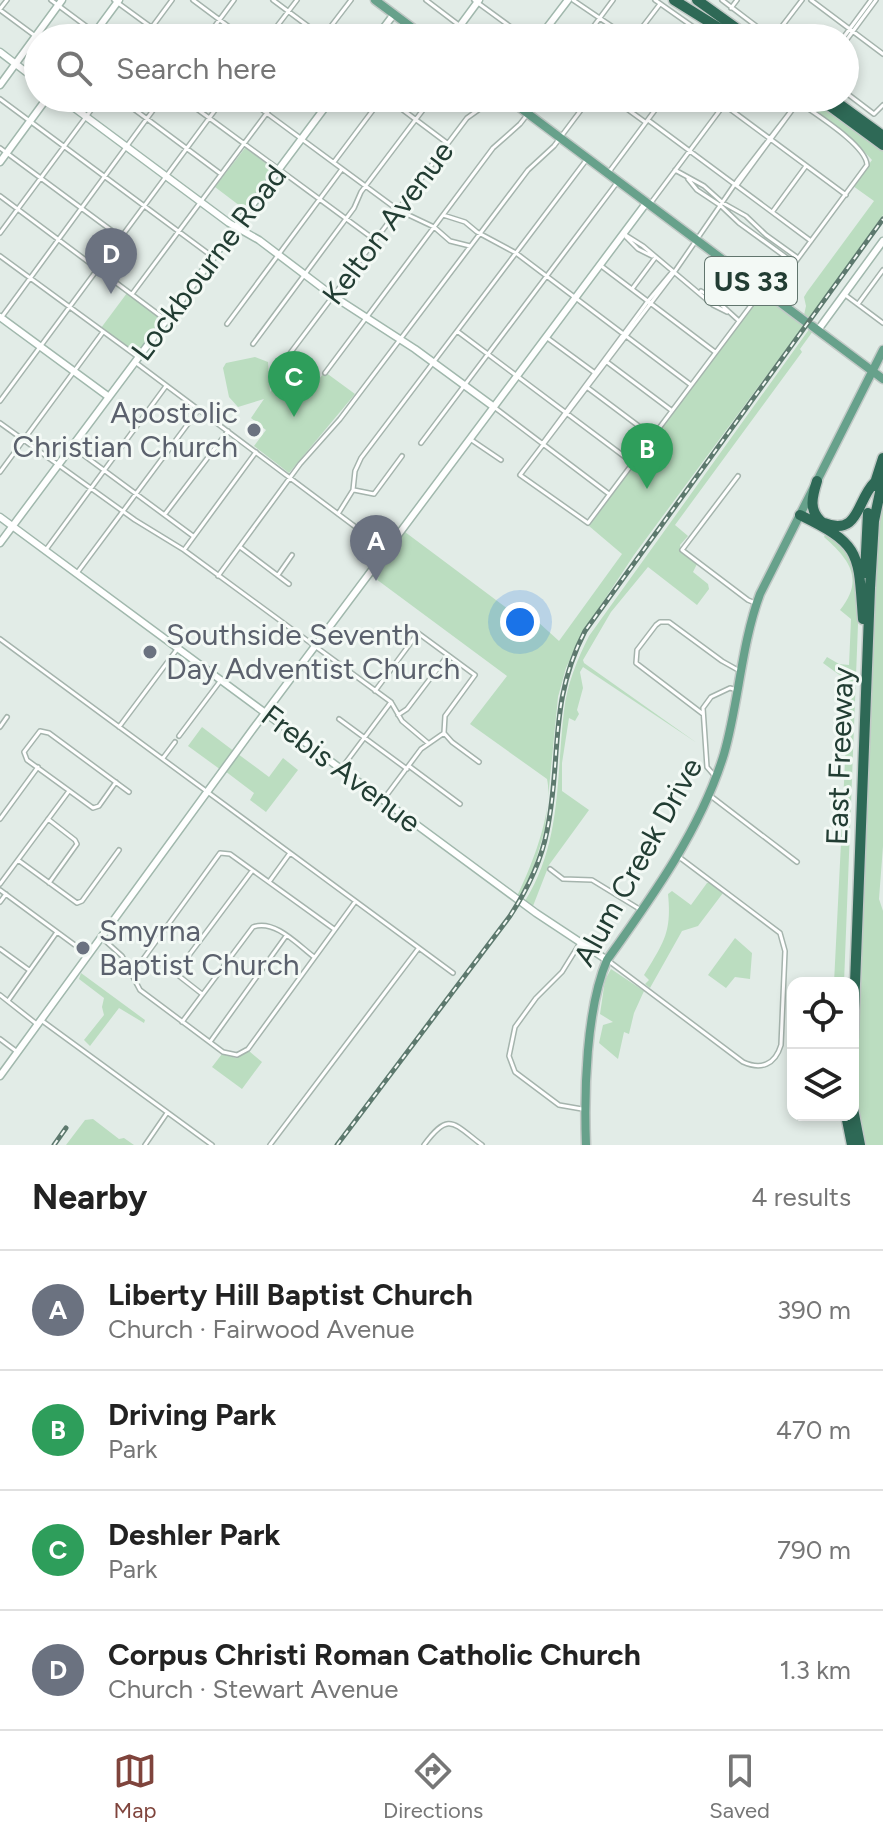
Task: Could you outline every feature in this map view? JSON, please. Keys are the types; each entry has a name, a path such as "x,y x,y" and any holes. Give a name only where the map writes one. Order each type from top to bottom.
{"highway":[{"path":"674,0 718,24"},
{"path":"685,0 722,24"},
{"path":"697,0 726,24"},
{"path":"707,0 729,24"},
{"path":"838,112 883,145"},
{"path":"850,112 883,136"},
{"name":"East Freeway","path":"855,977 874,524 883,458"},
{"path":"800,515 836,527 851,522 879,480"},
{"name":"East Freeway","path":"848,977 867,521 879,480"},
{"path":"817,481 812,504 816,516 825,524"},
{"path":"874,524 883,497"},
{"path":"800,515 835,533 849,546 858,569 863,619"},
{"path":"847,1121 852,1145"},
{"path":"855,1121 860,1145"}],"main road":[{"path":"380,1 407,24"},
{"name":"US 33","path":"525,112 883,379"},
{"name":"Alum Creek Drive","path":"586,1145 594,1004 607,960 676,855 717,776 757,603 883,350"}],"street":[{"path":"7,0 0,10 24,28"},
{"path":"51,0 60,3 83,24"},
{"path":"155,24 172,0"},
{"path":"193,0 225,24"},
{"path":"217,24 234,0"},
{"path":"273,0 305,24"},
{"path":"278,24 297,0"},
{"path":"333,24 351,0"},
{"path":"426,0 457,24"},
{"path":"550,24 570,0 610,24"},
{"path":"596,24 613,0"},
{"path":"655,0 689,24"},
{"path":"722,0 753,24"},
{"path":"731,8 737,0"},
{"path":"784,24 802,0"},
{"path":"811,0 843,24"},
{"path":"856,24 874,0"},
{"path":"103,24 117,1 147,24"},
{"path":"461,24 477,1 507,24"},
{"path":"46,24 60,3"},
{"path":"644,24 660,4"},
{"path":"386,24 394,14"},
{"path":"859,36 883,54"},
{"path":"0,52 24,71"},
{"path":"0,85 24,53"},
{"path":"0,99 213,257"},
{"path":"859,102 876,114 883,105"},
{"path":"0,162 3,150 37,112"},
{"path":"80,112 333,296 401,339 609,494"},
{"path":"0,233 89,112"},
{"path":"138,112 221,174"},
{"path":"109,397 0,318 152,112"},
{"path":"201,112 375,240"},
{"path":"0,401 214,112"},
{"name":"Lockbourne Road","path":"0,543 320,112"},
{"path":"334,163 373,112"},
{"path":"405,112 447,143"},
{"path":"253,344 421,112"},
{"name":"Kelton Avenue","path":"288,356 447,143 475,112"},
{"path":"218,576 528,170 560,138 580,112"},
{"path":"633,112 811,241"},
{"path":"608,173 654,112"},
{"path":"0,1076 265,713 600,265 719,112"},
{"path":"734,112 846,195"},
{"path":"789,112 520,475 586,523 740,321 796,260 865,169 867,161 850,141 811,112"},
{"path":"132,294 267,113 398,210 434,227 450,241 470,246"},
{"path":"325,373 497,143 528,114"},
{"path":"3,150 120,237"},
{"path":"338,514 353,490 355,471 361,458 587,158"},
{"path":"772,212 806,166"},
{"path":"227,324 342,169"},
{"path":"675,170 704,186 739,223 796,260"},
{"path":"688,179 697,190 746,216 796,260"},
{"path":"421,443 618,181"},
{"path":"0,196 166,320"},
{"path":"443,215 459,219 516,253 691,385"},
{"path":"624,234 643,246 713,305 740,321"},
{"path":"812,326 844,294 883,241"},
{"path":"0,256 387,551"},
{"path":"632,289 655,258"},
{"path":"600,265 716,352"},
{"path":"858,304 883,270"},
{"path":"876,280 883,286"},
{"path":"844,294 883,323"},
{"path":"457,331 633,463"},
{"path":"0,472 103,332"},
{"path":"566,413 588,388 625,335"},
{"path":"546,337 596,374"},
{"path":"607,362 672,411"},
{"path":"45,551 166,385"},
{"path":"588,388 653,437"},
{"path":"77,574 199,409"},
{"path":"0,423 123,512 184,550 391,702 398,715 428,743"},
{"path":"165,515 228,431"},
{"path":"470,439 501,460"},
{"path":"72,446 193,536"},
{"path":"184,550 256,452"},
{"path":"353,490 366,495 374,494 402,456"},
{"path":"738,476 682,550 747,600 757,603"},
{"name":"Frebis Avenue","path":"0,517 536,913 607,960"},
{"path":"240,547 289,584"},
{"path":"277,575 292,555"},
{"path":"703,714 636,663 637,650 656,625 665,621 728,665 742,671"},
{"path":"375,691 418,633 475,675 445,716 444,733 479,762"},
{"path":"0,639 453,973"},
{"path":"119,727 178,648"},
{"path":"398,715 407,709 448,655"},
{"path":"179,736 221,680"},
{"path":"717,776 707,767 704,704 730,688 738,690"},
{"path":"341,769 391,702"},
{"path":"0,727 7,717"},
{"path":"339,719 460,804"},
{"path":"116,782 95,808 23,755 34,737 43,730 116,782 129,792"},
{"path":"383,800 428,743 444,733"},
{"path":"162,759 175,742"},
{"path":"0,819 38,767"},
{"path":"69,791 0,887 89,956"},
{"path":"708,795 797,862"},
{"path":"48,819 77,843 49,883"},
{"path":"18,860 74,902 82,901 119,850"},
{"path":"127,969 141,962 217,855 224,852 335,929"},
{"path":"269,882 290,853"},
{"path":"607,960 743,1062 755,1067 769,1064 777,1057 781,1045 785,951 782,936 776,928 676,855"},
{"path":"550,869 563,879 592,880 641,910"},
{"path":"202,994 178,974 187,956 252,871"},
{"path":"0,902 6,894"},
{"path":"102,938 118,952 140,990 227,1054 237,1055 248,1049 355,902"},
{"path":"182,1022 248,932 261,924 273,927 314,957"},
{"path":"8,1001 57,932"},
{"path":"210,1042 286,936"},
{"path":"580,942 562,972 536,998 518,1023 511,1036 509,1056 515,1072 559,1105 586,1108"},
{"path":"0,949 30,971"},
{"path":"270,1145 418,949"},
{"path":"0,995 212,1145"},
{"path":"0,1039 18,1053"},
{"path":"145,1145 167,1113"},
{"path":"424,1145 438,1127 447,1123 455,1125 482,1145"}],"green space":[{"path":"815,112 830,112 883,151 883,215 809,319 804,315 804,297 874,201 853,186 872,160 855,142"},
{"path":"245,148 274,169 244,209 215,187"},
{"path":"763,292 804,325 634,555 581,635 566,668 558,697 547,806 547,779 470,724 507,676 372,576 405,532 528,624 533,619 537,621 559,641 622,554 589,526"},
{"path":"127,293 163,319 137,354 101,328"},
{"path":"810,328 813,331 800,349 802,352 675,525 688,536 680,545 682,553 697,564 693,572 708,584 709,589 697,605 648,567 611,612 583,660 697,743 583,667 580,672 583,688 577,710 579,714 575,721 569,718 562,763 562,791 589,810 549,865 533,906 525,901 546,856 551,832 565,701 573,672 589,636"},
{"path":"255,357 268,362 270,392 293,361 319,379 325,372 355,394 289,473 254,446 266,430 251,418 264,399 238,407 229,397 223,368 226,363"},
{"path":"883,504 883,846 879,899 883,911 883,1145 864,1145 859,1120 859,977 878,534"},
{"path":"827,530 850,552 859,599 844,977 834,977 849,682 823,663 827,657 839,664 849,665 851,619 840,610 848,599 853,579 841,553 824,537"},
{"path":"202,727 235,752 221,770 188,746"},
{"path":"238,754 269,777 283,758 298,770 266,812 250,800 254,793 225,771"},
{"path":"547,807 545,829 533,870 520,897 517,896 534,855"},
{"path":"707,883 712,883 723,893 698,926 682,931 650,988 645,984 649,980 644,975 665,937 669,919 668,894 672,891 691,905"},
{"path":"735,938 752,953 750,979 735,977 726,988 708,975"},
{"path":"611,969 644,991 629,1034 624,1032 618,1059 599,1043 603,1025 613,1022 600,1014 605,980"},
{"path":"81,973 145,1020 144,1023 119,1008 90,1046 84,1040 104,1015 104,998 79,979"},
{"path":"249,1051 262,1062 242,1089 212,1067 222,1054 236,1058"},
{"path":"93,1119 119,1139 124,1138 134,1145 66,1145 85,1120"}],"railway":[{"path":"337,1145 510,916 528,886 547,831 566,682 585,631 883,219"},
{"path":"54,1145 66,1128"}],"place":[{"name":"Corpus Christi Roman Catholic Church","path":"111,294"},
{"name":"Deshler Park","path":"294,417"},
{"name":"Apostolic Christian Church","path":"254,430"},
{"name":"Driving Park","path":"647,489"},
{"name":"Liberty Hill Baptist Church","path":"376,581"},
{"name":"Southside Seventh Day Adventist Church","path":"150,652"},
{"name":"Smyrna Baptist Church","path":"83,948"}]}
